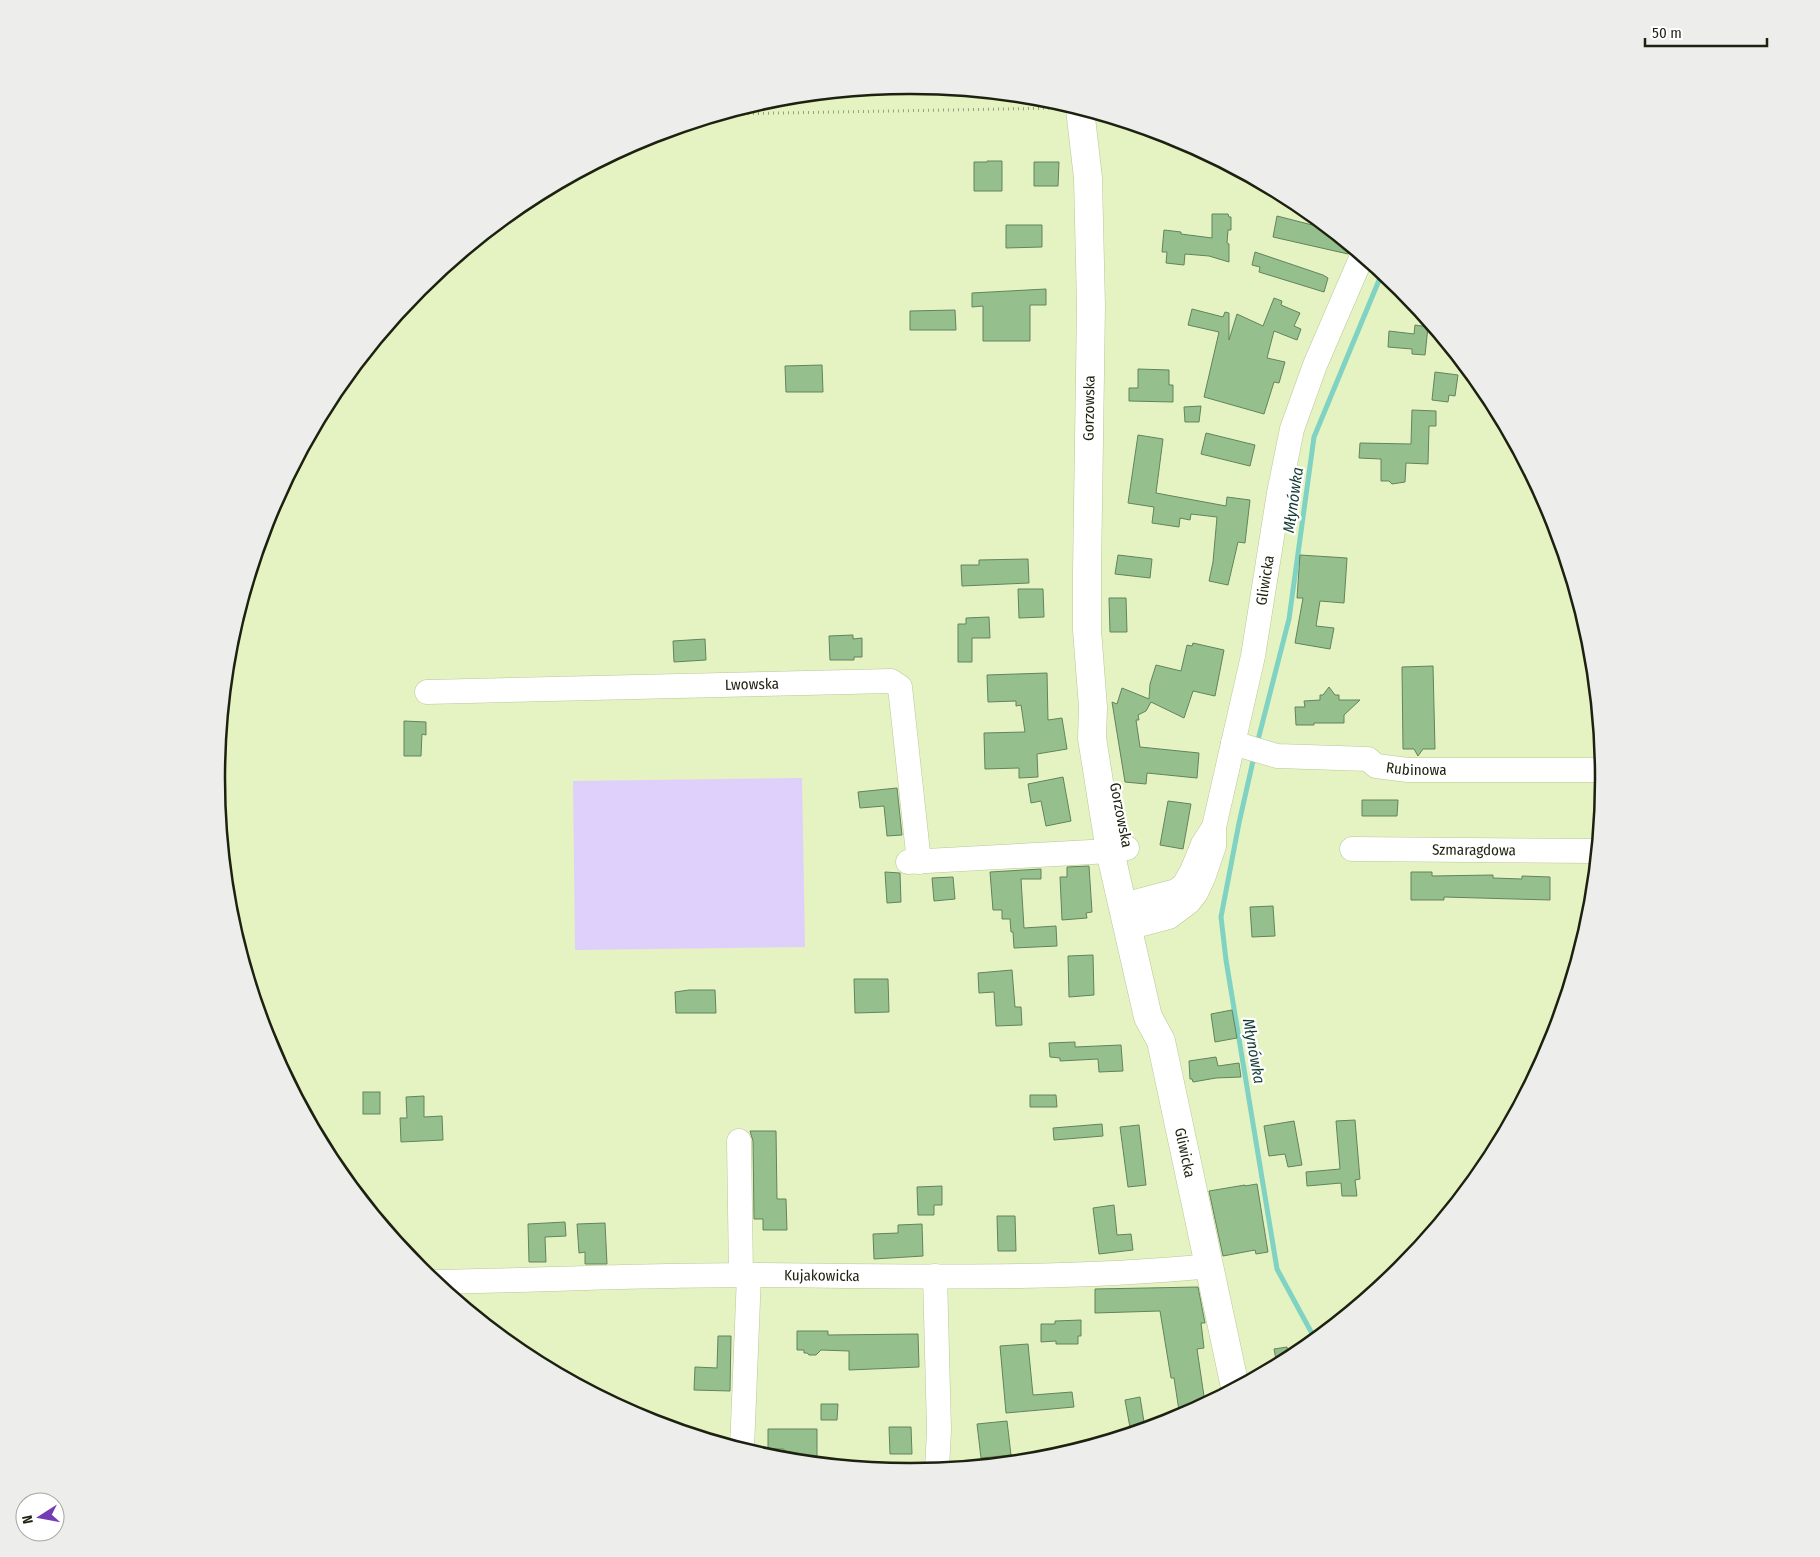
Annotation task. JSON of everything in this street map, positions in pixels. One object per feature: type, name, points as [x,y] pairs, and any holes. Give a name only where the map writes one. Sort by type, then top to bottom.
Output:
[{"type":"main road","name":"Gorzowska","points":[[1075,114],[1088,178],[1091,306],[1087,572],[1088,630],[1093,708],[1092,738],[1135,914]]},
{"type":"main road","name":"Gliwicka","points":[[1135,914],[1163,1014],[1161,1041],[1234,1382]]},
{"type":"street","name":"Gliwicka","points":[[1135,914],[1169,917],[1188,902],[1196,893],[1214,846],[1214,827],[1253,656],[1279,493],[1292,429],[1315,365],[1359,262]]},
{"type":"street","name":"Lwowska","points":[[427,692],[891,681],[900,687],[914,862],[1119,849]]},
{"type":"street","name":"Rubinowa","points":[[1233,743],[1277,756],[1368,759],[1376,766],[1408,770],[1595,770]]},
{"type":"street","name":"Szmaragdowa","points":[[1352,849],[1591,851]]},
{"type":"street","points":[[739,1141],[745,1275],[742,1442]]},
{"type":"street","name":"Kujakowicka","points":[[447,1282],[745,1275],[935,1276],[1119,1274],[1210,1266]]},
{"type":"street","points":[[935,1276],[939,1430],[937,1462]]},
{"type":"path","points":[[748,114],[1050,108]]},
{"type":"shaded area","points":[[802,778],[805,947],[575,950],[573,781]]},
{"type":"building","points":[[1002,161],[1002,191],[974,191],[974,162]]},
{"type":"building","points":[[1034,162],[1059,162],[1058,186],[1034,186]]},
{"type":"building","points":[[1212,214],[1228,214],[1231,217],[1231,230],[1228,230],[1227,243],[1229,244],[1229,262],[1209,256],[1185,254],[1184,265],[1166,263],[1167,252],[1162,252],[1164,230],[1212,238]]},
{"type":"building","points":[[1277,216],[1313,225],[1348,253],[1348,254],[1273,237]]},
{"type":"building","points":[[1006,225],[1042,225],[1042,247],[1006,248]]},
{"type":"building","points":[[1255,252],[1323,275],[1328,278],[1324,292],[1259,272],[1260,267],[1252,265]]},
{"type":"building","points":[[1046,289],[1046,305],[1030,305],[1030,341],[983,341],[983,306],[972,307],[972,293]]},
{"type":"building","points":[[1274,298],[1282,301],[1281,305],[1300,313],[1294,326],[1301,329],[1297,340],[1274,331],[1267,358],[1285,362],[1279,383],[1274,382],[1264,414],[1204,397],[1219,332],[1188,325],[1192,309],[1223,317],[1225,312],[1229,313],[1229,340],[1237,314],[1263,326]]},
{"type":"building","points":[[955,310],[956,330],[910,330],[910,311]]},
{"type":"building","points":[[1415,325],[1424,326],[1428,330],[1425,355],[1412,354],[1412,349],[1388,347],[1389,331],[1414,334]]},
{"type":"building","points":[[822,365],[823,392],[786,392],[785,366]]},
{"type":"building","points":[[1138,369],[1169,370],[1169,385],[1173,385],[1173,402],[1129,401],[1129,388],[1138,388]]},
{"type":"building","points":[[1435,372],[1458,375],[1455,396],[1449,395],[1448,402],[1432,400]]},
{"type":"building","points":[[1201,406],[1199,422],[1185,422],[1184,407]]},
{"type":"building","points":[[1412,410],[1436,411],[1436,426],[1429,426],[1428,464],[1406,463],[1405,482],[1392,484],[1389,481],[1381,481],[1381,459],[1359,458],[1360,443],[1411,444]]},
{"type":"building","points":[[1206,433],[1255,445],[1250,466],[1201,454]]},
{"type":"building","points":[[1138,435],[1163,439],[1156,493],[1226,506],[1227,497],[1250,500],[1245,543],[1238,542],[1228,585],[1209,581],[1213,562],[1217,517],[1191,514],[1190,520],[1180,518],[1179,527],[1152,523],[1154,507],[1128,503]]},
{"type":"building","points":[[1118,555],[1152,559],[1150,578],[1115,574]]},
{"type":"building","points":[[1300,555],[1347,558],[1344,603],[1320,601],[1316,626],[1334,628],[1330,649],[1295,643],[1303,598],[1297,598]]},
{"type":"building","points":[[1028,559],[1029,583],[962,586],[961,565],[979,565],[979,560]]},
{"type":"building","points":[[1018,589],[1043,589],[1044,617],[1019,618]]},
{"type":"building","points":[[1109,598],[1126,598],[1127,632],[1110,632]]},
{"type":"building","points":[[989,617],[990,638],[972,638],[972,662],[958,662],[958,624],[966,624],[966,618]]},
{"type":"building","points":[[853,635],[853,639],[862,638],[862,657],[854,657],[854,660],[830,660],[829,636]]},
{"type":"building","points":[[705,639],[706,660],[674,662],[673,641]]},
{"type":"building","points":[[1193,643],[1224,650],[1215,696],[1193,691],[1184,718],[1151,702],[1146,711],[1138,715],[1139,720],[1136,720],[1140,747],[1199,753],[1197,778],[1147,773],[1146,784],[1125,782],[1112,702],[1117,704],[1122,688],[1149,699],[1150,684],[1156,665],[1181,671],[1187,645],[1192,646]]},
{"type":"building","points":[[1433,666],[1435,749],[1423,749],[1418,756],[1414,749],[1403,749],[1402,667]]},
{"type":"building","points":[[1047,673],[1048,720],[1062,718],[1067,749],[1037,754],[1038,777],[1019,778],[1019,768],[985,769],[984,733],[1025,732],[1021,705],[1016,706],[1016,701],[988,702],[987,675]]},
{"type":"building","points":[[1329,687],[1335,695],[1339,695],[1339,700],[1360,700],[1344,715],[1344,723],[1296,725],[1295,707],[1305,707],[1304,701],[1320,700],[1320,695],[1323,695]]},
{"type":"building","points":[[404,721],[426,722],[426,735],[422,734],[421,756],[404,756]]},
{"type":"building","points":[[1063,777],[1071,821],[1046,826],[1041,801],[1031,803],[1028,784]]},
{"type":"building","points":[[897,788],[902,835],[887,836],[884,806],[860,808],[858,792]]},
{"type":"building","points":[[1362,800],[1398,800],[1397,816],[1362,816]]},
{"type":"building","points":[[1168,801],[1191,804],[1183,849],[1160,845]]},
{"type":"building","points":[[1089,866],[1092,912],[1086,913],[1087,918],[1062,920],[1060,877],[1067,877],[1067,867]]},
{"type":"building","points":[[1041,869],[1041,879],[1021,879],[1024,928],[1056,926],[1057,946],[1014,948],[1010,919],[1002,919],[1002,910],[993,910],[990,872]]},
{"type":"building","points":[[885,872],[900,873],[901,902],[887,903]]},
{"type":"building","points":[[1411,872],[1432,872],[1432,876],[1493,875],[1493,878],[1522,879],[1522,876],[1550,877],[1550,900],[1444,897],[1444,900],[1411,900]]},
{"type":"building","points":[[953,877],[955,899],[934,901],[932,878]]},
{"type":"building","points":[[1273,906],[1275,936],[1252,937],[1250,907]]},
{"type":"building","points":[[1093,955],[1094,995],[1069,997],[1068,956]]},
{"type":"building","points":[[1012,970],[1015,1007],[1021,1007],[1022,1025],[996,1026],[994,992],[979,993],[978,973]]},
{"type":"building","points":[[854,979],[888,979],[889,1012],[855,1013]]},
{"type":"building","points":[[715,990],[716,1013],[676,1013],[675,992]]},
{"type":"building","points":[[1232,1010],[1237,1038],[1215,1042],[1211,1014]]},
{"type":"building","points":[[1075,1042],[1075,1047],[1121,1045],[1123,1071],[1099,1072],[1098,1059],[1060,1061],[1060,1058],[1050,1057],[1049,1043]]},
{"type":"building","points":[[1216,1057],[1218,1066],[1239,1063],[1241,1077],[1216,1078],[1193,1082],[1190,1079],[1189,1061]]},
{"type":"building","points":[[363,1092],[380,1092],[380,1114],[363,1114]]},
{"type":"building","points":[[1030,1095],[1056,1095],[1057,1107],[1030,1107]]},
{"type":"building","points":[[424,1096],[424,1117],[442,1116],[443,1140],[401,1142],[400,1118],[407,1118],[406,1097]]},
{"type":"building","points":[[1355,1120],[1360,1179],[1355,1180],[1357,1196],[1342,1196],[1341,1183],[1307,1186],[1306,1172],[1340,1169],[1336,1121]]},
{"type":"building","points":[[1294,1121],[1302,1165],[1288,1167],[1285,1154],[1269,1156],[1264,1126]]},
{"type":"building","points":[[1102,1124],[1103,1136],[1054,1140],[1053,1128]]},
{"type":"building","points":[[1139,1125],[1146,1185],[1128,1187],[1120,1127]]},
{"type":"building","points":[[750,1131],[776,1131],[777,1199],[786,1199],[787,1230],[763,1230],[763,1219],[754,1219],[753,1141]]},
{"type":"building","points":[[1257,1184],[1268,1252],[1256,1254],[1255,1250],[1223,1256],[1209,1191]]},
{"type":"building","points":[[942,1186],[942,1205],[934,1205],[934,1215],[918,1215],[917,1187]]},
{"type":"building","points":[[1114,1205],[1117,1235],[1131,1234],[1133,1250],[1099,1254],[1093,1208]]},
{"type":"building","points":[[997,1216],[1015,1216],[1016,1251],[998,1251]]},
{"type":"building","points":[[565,1222],[566,1236],[545,1237],[546,1262],[529,1262],[528,1224]]},
{"type":"building","points":[[605,1223],[607,1264],[585,1264],[585,1252],[579,1253],[577,1224]]},
{"type":"building","points":[[922,1224],[923,1256],[874,1259],[873,1234],[898,1233],[898,1225]]},
{"type":"building","points":[[1198,1287],[1205,1323],[1201,1323],[1204,1348],[1197,1349],[1204,1397],[1179,1408],[1174,1378],[1171,1378],[1160,1311],[1095,1313],[1095,1289]]},
{"type":"building","points":[[1081,1320],[1081,1336],[1078,1336],[1078,1344],[1056,1344],[1056,1341],[1041,1342],[1041,1324],[1055,1324],[1055,1321]]},
{"type":"building","points":[[797,1331],[828,1331],[828,1335],[918,1334],[919,1367],[849,1370],[849,1351],[821,1350],[816,1355],[809,1355],[804,1353],[804,1350],[797,1350]]},
{"type":"building","points":[[718,1336],[731,1336],[730,1391],[694,1390],[695,1367],[717,1368]]},
{"type":"building","points":[[1028,1344],[1033,1395],[1072,1392],[1074,1407],[1006,1413],[1000,1346]]},
{"type":"building","points":[[1287,1347],[1287,1350],[1276,1357],[1274,1349]]},
{"type":"building","points":[[1140,1397],[1144,1422],[1130,1427],[1125,1400]]},
{"type":"building","points":[[821,1404],[838,1404],[837,1420],[821,1420]]},
{"type":"building","points":[[1007,1421],[1011,1455],[981,1458],[977,1424]]},
{"type":"building","points":[[889,1427],[911,1427],[912,1454],[890,1454]]},
{"type":"building","points":[[768,1429],[817,1429],[817,1456],[784,1451],[784,1449],[768,1448]]},
{"type":"waterway","name":"Młynówka","points":[[1258,740],[1289,619],[1314,437],[1379,280]]},
{"type":"waterway","name":"Młynówka","points":[[1253,761],[1221,917],[1226,960],[1277,1269],[1312,1333]]}]
